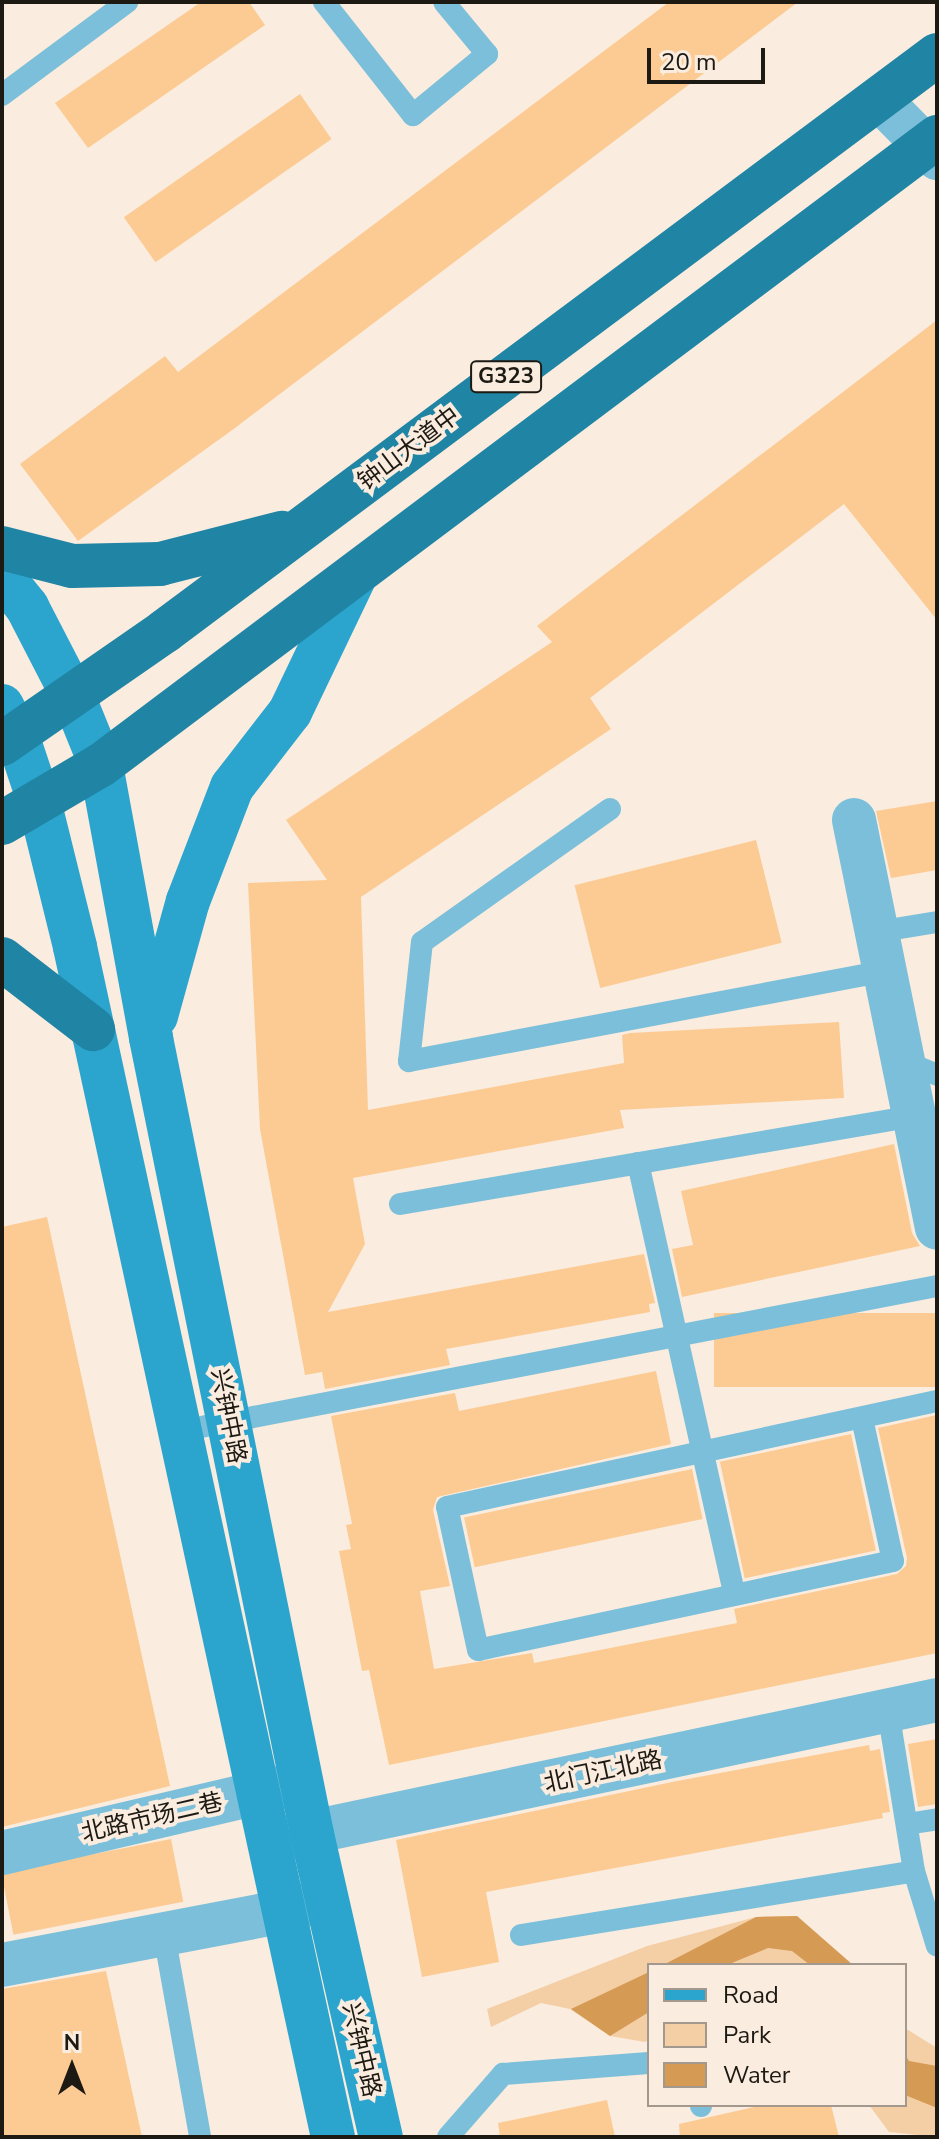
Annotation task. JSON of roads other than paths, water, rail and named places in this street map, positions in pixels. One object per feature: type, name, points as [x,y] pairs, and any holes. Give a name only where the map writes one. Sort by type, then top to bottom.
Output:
[{"type":"highway","name":"钟山大道中","points":[[73,696],[937,55]]},
{"type":"highway","name":"G323","points":[[2,823],[101,765],[933,147]]},
{"type":"highway","points":[[2,548],[72,566],[160,564],[304,527]]},
{"type":"highway","name":"G323","points":[[7,728],[73,696]]},
{"type":"highway","points":[[2,959],[93,1029]]},
{"type":"main road","points":[[151,1038],[163,982],[184,914],[232,787],[290,712],[356,574]]},
{"type":"main road","name":"兴钟中路","points":[[2,576],[27,607],[73,696],[101,765],[151,1038],[312,1834],[381,2137]]},
{"type":"main road","name":"兴钟中路","points":[[7,728],[39,801],[93,1029],[333,2137]]},
{"type":"street","points":[[879,99],[933,147]]},
{"type":"street","points":[[854,820],[880,951],[920,1093],[937,1228]]},
{"type":"street","name":"北门江北路","points":[[269,1841],[937,1700]]},
{"type":"street","name":"北路市场二巷","points":[[2,1853],[302,1783]]},
{"type":"street","points":[[2,1965],[284,1911],[327,1898]]},
{"type":"lane","points":[[2,95],[127,2]]},
{"type":"lane","points":[[324,2],[413,115],[487,54],[444,2]]},
{"type":"lane","points":[[610,809],[422,942],[409,1061],[880,951],[937,922]]},
{"type":"lane","points":[[400,1204],[638,1163],[920,1093]]},
{"type":"lane","points":[[638,1163],[734,1592]]},
{"type":"lane","points":[[180,1431],[937,1286]]},
{"type":"lane","points":[[862,1418],[893,1561],[734,1592],[478,1650],[447,1507],[937,1401]]},
{"type":"lane","points":[[888,1710],[914,1871],[937,1946]]},
{"type":"lane","points":[[907,1824],[937,1819]]},
{"type":"lane","points":[[521,1935],[914,1871]]},
{"type":"lane","points":[[164,1934],[200,2137]]},
{"type":"lane","points":[[448,2137],[503,2074],[647,2063]]},
{"type":"water","points":[[797,1916],[851,1963],[807,1963],[792,1951],[768,1948],[732,1963],[667,1963],[756,1917]]},
{"type":"water","points":[[647,1973],[647,2013],[610,2036],[571,2009]]},
{"type":"water","points":[[907,2058],[937,2066],[937,2108],[907,2096]]}]
